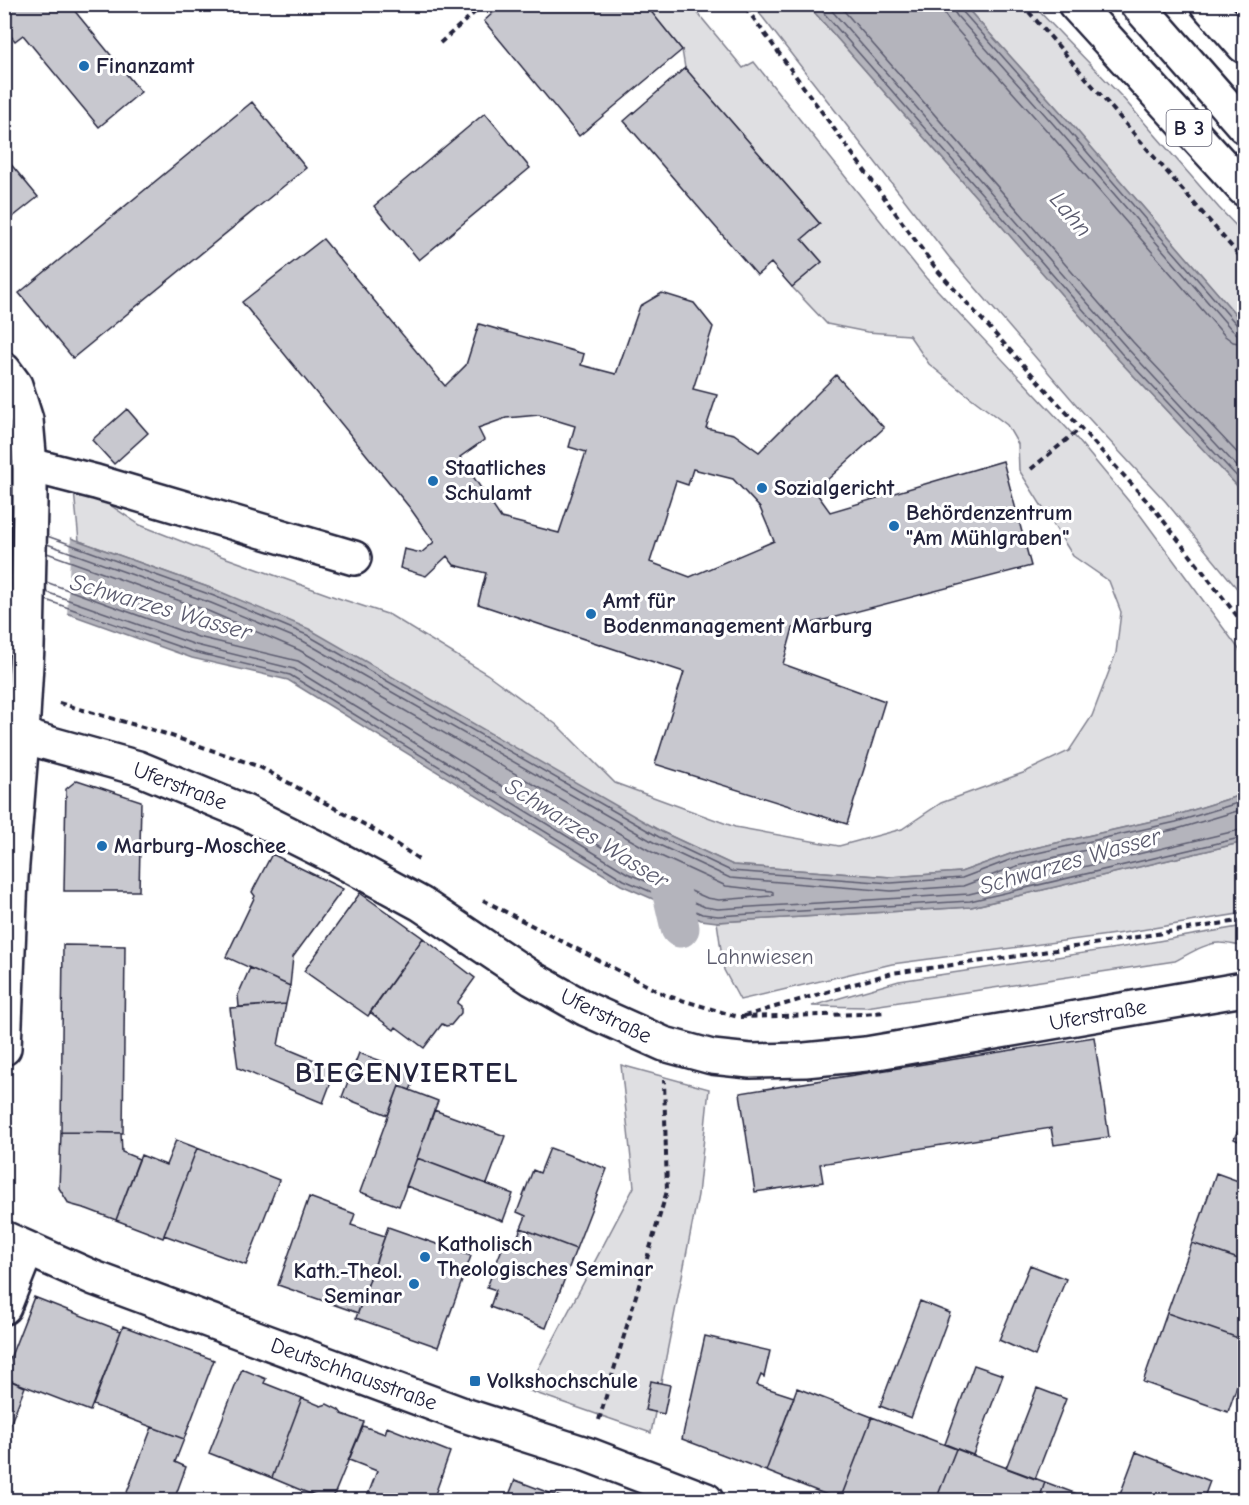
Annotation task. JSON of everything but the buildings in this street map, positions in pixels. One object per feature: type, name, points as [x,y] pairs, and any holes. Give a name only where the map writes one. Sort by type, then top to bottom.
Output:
[{"type":"main road","name":"B 3","points":[[1075,4],[1245,189]]},
{"type":"main road","name":"B 3","points":[[1137,4],[1245,126]]},
{"type":"main road","points":[[1207,4],[1245,46]]},
{"type":"main road","points":[[4,370],[15,385],[26,420],[30,465],[25,693],[13,733],[11,877],[4,1048]]},
{"type":"main road","points":[[30,465],[96,482],[354,558]]},
{"type":"main road","name":"Uferstraße","points":[[13,733],[138,768],[245,812],[421,904],[533,979],[586,1010],[664,1044],[712,1057],[805,1060],[878,1052],[1245,989]]},
{"type":"main road","points":[[4,1307],[16,1244]]},
{"type":"main road","name":"Deutschhausstraße","points":[[16,1244],[94,1278],[464,1415],[589,1455],[706,1500]]},
{"type":"path","points":[[440,43],[484,4]]},
{"type":"path","points":[[1022,4],[1245,261]]},
{"type":"path","points":[[746,8],[937,270],[1156,511],[1245,625]]},
{"type":"path","points":[[1031,469],[1081,428]]},
{"type":"path","points":[[25,693],[163,733],[260,767],[369,827],[425,863]]},
{"type":"path","points":[[482,899],[665,995],[738,1017],[864,1014],[888,1011]]},
{"type":"path","points":[[728,1021],[892,973],[1005,958],[1245,920]]},
{"type":"path","points":[[589,1455],[667,1191],[664,1044]]},
{"type":"green space","points":[[645,5],[691,5],[743,68],[754,62],[926,278],[1078,440],[1141,516],[1244,656],[1244,794],[1174,816],[1013,853],[961,872],[891,877],[733,865],[662,832],[216,590],[79,541],[74,491],[92,493],[140,525],[196,547],[390,615],[487,674],[557,725],[615,783],[735,827],[839,846],[902,829],[941,803],[1023,773],[1069,751],[1092,716],[1116,653],[1121,612],[1109,581],[1073,556],[1019,470],[1018,444],[1007,425],[929,364],[909,335],[867,332],[827,324],[792,287],[822,262],[802,239],[820,224],[685,68],[682,50]]},
{"type":"green space","points":[[753,5],[808,5],[1117,358],[1244,493],[1244,597],[1166,502],[1080,409],[949,257]]},
{"type":"green space","points":[[964,5],[1033,5],[1122,97],[1244,234],[1244,324],[1073,126]]},
{"type":"green space","name":"Lahnwiesen","points":[[1244,842],[1244,913],[1123,933],[892,964],[740,1000],[724,970],[717,922],[971,907]]},
{"type":"green space","points":[[1244,926],[1244,946],[1215,943],[1197,949],[1175,961],[866,1007],[812,1006],[899,981],[1130,946]]},
{"type":"green space","points":[[621,1065],[709,1089],[698,1195],[651,1433],[527,1390],[634,1187]]},
{"type":"water","name":"Lahn","points":[[808,5],[964,5],[1073,126],[1244,324],[1244,493],[1117,358]]},
{"type":"water","name":"Schwarzes Wasser","points":[[4,514],[216,590],[309,629],[662,832],[733,865],[891,877],[961,872],[1013,853],[1174,816],[1244,794],[1244,842],[971,907],[717,922],[701,920],[621,885],[288,680],[192,658],[5,591]]},
{"type":"pier","points":[[4,511],[71,535],[67,617],[4,595]]},
{"type":"waterway","name":"Schwarzes Wasser","points":[[670,888],[680,928]]},
{"type":"place","name":"Finanzamt","points":[[84,66]]},
{"type":"place","name":"Staatliches Schulamt","points":[[433,481]]},
{"type":"place","name":"Sozialgericht","points":[[762,488]]},
{"type":"place","name":"Behördenzentrum \"Am Mühlgraben\"","points":[[894,526]]},
{"type":"place","name":"Amt für Bodenmanagement Marburg","points":[[591,614]]},
{"type":"place","name":"Marburg-Moschee","points":[[102,846]]},
{"type":"place","name":"Katholisch Theologisches Seminar","points":[[425,1257]]},
{"type":"place","name":"Kath.-Theol. Seminar","points":[[414,1284]]},
{"type":"place","name":"Volkshochschule","points":[[475,1381]]},
{"type":"district","name":"BIEGENVIERTEL","points":[[407,1073]]}]
